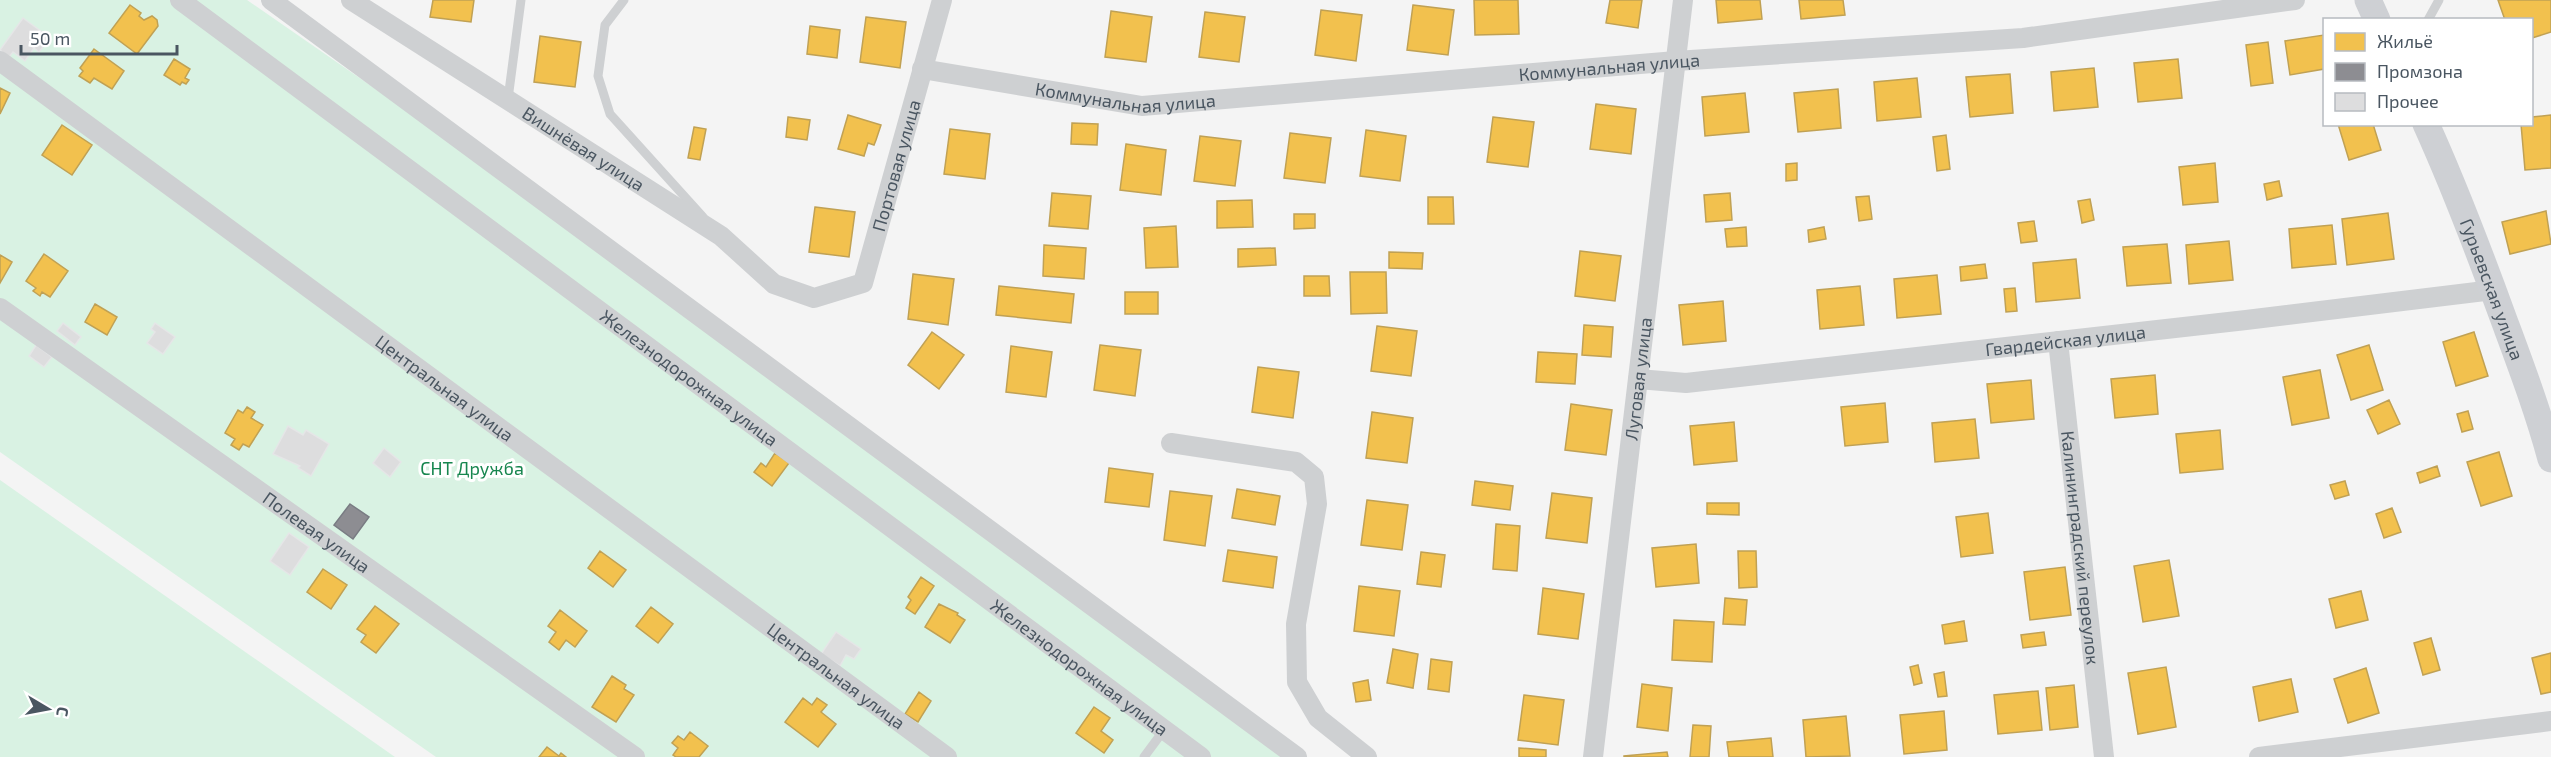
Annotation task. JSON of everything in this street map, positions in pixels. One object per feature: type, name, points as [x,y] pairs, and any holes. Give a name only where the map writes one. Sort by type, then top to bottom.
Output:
[{"type":"street","name":"Железнодорожная улица","points":[[180,0],[1201,757]]},
{"type":"street","points":[[271,0],[1298,757]]},
{"type":"street","name":"Вишнёвая улица","points":[[351,0],[721,236],[774,284],[814,298]]},
{"type":"street","name":"Портовая улица","points":[[814,298],[863,283],[942,0]]},
{"type":"street","name":"Луговая улица","points":[[1593,757],[1683,0]]},
{"type":"street","name":"Коммунальная улица","points":[[922,69],[1142,106],[1676,61],[2023,38],[2295,0]]},
{"type":"street","points":[[2368,0],[2376,18]]},
{"type":"street","name":"Центральная улица","points":[[0,61],[946,757]]},
{"type":"street","name":"Гурьевская улица","points":[[2427,126],[2450,176],[2493,290],[2541,419],[2551,459]]},
{"type":"street","name":"Гвардейская улица","points":[[1638,380],[1686,383],[2493,290]]},
{"type":"street","name":"Полевая улица","points":[[0,308],[635,757]]},
{"type":"street","name":"Калининградский переулок","points":[[2058,340],[2104,757]]},
{"type":"street","points":[[1171,443],[1296,462],[1314,477],[1317,504],[1296,624],[1297,682],[1318,718],[1367,757]]},
{"type":"street","points":[[2259,757],[2551,721]]},
{"type":"lane","points":[[508,99],[521,0]]},
{"type":"lane","points":[[624,0],[605,25],[598,76],[610,114],[721,236]]},
{"type":"lane","points":[[2429,18],[2439,0]]},
{"type":"lane","points":[[1144,757],[1164,730]]},
{"type":"green space","name":"СНТ Дружба","points":[[0,0],[247,0],[618,257],[1303,757],[436,757],[0,452]]},
{"type":"green space","points":[[0,480],[395,757],[0,757]]},
{"type":"building: Жильё","points":[[433,0],[474,0],[471,22],[430,17]]},
{"type":"building: Жильё","points":[[1474,0],[1518,0],[1519,34],[1475,35]]},
{"type":"building: Жильё","points":[[1610,0],[1642,0],[1638,28],[1606,23]]},
{"type":"building: Жильё","points":[[1716,0],[1760,0],[1762,19],[1718,23]]},
{"type":"building: Жильё","points":[[1799,0],[1843,0],[1845,15],[1801,19]]},
{"type":"building: Жильё","points":[[2498,0],[2551,0],[2551,32],[2533,38],[2533,18],[2504,18]]},
{"type":"building: Жильё","points":[[130,5],[141,13],[139,16],[144,20],[152,16],[157,20],[158,26],[137,54],[109,33]]},
{"type":"building: Жильё","points":[[1413,5],[1454,10],[1448,55],[1407,50]]},
{"type":"building: Жильё","points":[[1321,10],[1362,15],[1356,61],[1315,55]]},
{"type":"building: Жильё","points":[[1111,11],[1152,17],[1146,62],[1105,57]]},
{"type":"building: Жильё","points":[[1205,12],[1245,17],[1239,62],[1199,57]]},
{"type":"building: Жильё","points":[[866,17],[906,22],[900,68],[860,62]]},
{"type":"building: Жильё","points":[[810,26],[840,30],[837,58],[807,54]]},
{"type":"building: Жильё","points":[[2323,35],[2323,69],[2290,75],[2285,41]]},
{"type":"building: Жильё","points":[[540,36],[581,42],[575,87],[534,82]]},
{"type":"building: Жильё","points":[[2268,42],[2273,83],[2251,86],[2246,45]]},
{"type":"building: Жильё","points":[[94,49],[124,71],[112,89],[94,78],[90,83],[79,76],[83,71],[80,68]]},
{"type":"building: Жильё","points":[[174,59],[190,69],[185,78],[189,80],[186,84],[182,82],[180,85],[164,75]]},
{"type":"building: Жильё","points":[[2178,59],[2182,98],[2138,102],[2134,63]]},
{"type":"building: Жильё","points":[[2094,68],[2098,107],[2054,111],[2051,72]]},
{"type":"building: Жильё","points":[[2010,74],[2013,113],[1970,117],[1966,77]]},
{"type":"building: Жильё","points":[[1917,78],[1921,117],[1877,121],[1874,82]]},
{"type":"building: Жильё","points":[[0,88],[10,93],[0,114]]},
{"type":"building: Жильё","points":[[1838,89],[1841,128],[1798,132],[1794,93]]},
{"type":"building: Жильё","points":[[1745,93],[1749,132],[1705,136],[1702,97]]},
{"type":"building: Жильё","points":[[1596,104],[1636,109],[1631,154],[1590,149]]},
{"type":"building: Жильё","points":[[848,115],[881,125],[874,145],[868,143],[864,156],[838,149]]},
{"type":"building: Жильё","points":[[2551,115],[2551,168],[2525,170],[2521,126],[2533,126],[2533,117]]},
{"type":"building: Жильё","points":[[788,117],[810,120],[807,140],[786,137]]},
{"type":"building: Жильё","points":[[1493,117],[1534,122],[1528,167],[1487,162]]},
{"type":"building: Жильё","points":[[1072,123],[1098,124],[1097,145],[1071,144]]},
{"type":"building: Жильё","points":[[62,125],[92,145],[72,175],[42,155]]},
{"type":"building: Жильё","points":[[2339,126],[2374,126],[2381,150],[2349,160]]},
{"type":"building: Жильё","points":[[694,127],[706,129],[700,160],[688,158]]},
{"type":"building: Жильё","points":[[950,129],[990,134],[985,179],[944,174]]},
{"type":"building: Жильё","points":[[1366,130],[1406,136],[1400,181],[1360,176]]},
{"type":"building: Жильё","points":[[1290,133],[1331,138],[1325,183],[1284,178]]},
{"type":"building: Жильё","points":[[1946,135],[1950,169],[1937,171],[1933,137]]},
{"type":"building: Жильё","points":[[1200,136],[1241,141],[1235,186],[1194,181]]},
{"type":"building: Жильё","points":[[1126,144],[1166,150],[1161,195],[1120,190]]},
{"type":"building: Жильё","points":[[1797,163],[1797,180],[1786,181],[1786,164]]},
{"type":"building: Жильё","points":[[2215,163],[2218,202],[2183,205],[2179,167]]},
{"type":"building: Жильё","points":[[2279,181],[2282,196],[2267,200],[2264,184]]},
{"type":"building: Жильё","points":[[1052,193],[1091,196],[1088,229],[1049,226]]},
{"type":"building: Жильё","points":[[1730,193],[1732,220],[1706,222],[1704,195]]},
{"type":"building: Жильё","points":[[1869,196],[1872,219],[1859,221],[1856,197]]},
{"type":"building: Жильё","points":[[1428,197],[1453,197],[1454,224],[1428,224]]},
{"type":"building: Жильё","points":[[2090,199],[2094,220],[2082,223],[2078,201]]},
{"type":"building: Жильё","points":[[1252,200],[1253,227],[1217,228],[1217,201]]},
{"type":"building: Жильё","points":[[815,207],[855,212],[849,257],[809,252]]},
{"type":"building: Жильё","points":[[2546,211],[2551,244],[2510,254],[2502,222]]},
{"type":"building: Жильё","points":[[2388,213],[2394,259],[2347,265],[2342,219]]},
{"type":"building: Жильё","points":[[1294,214],[1315,214],[1315,228],[1294,229]]},
{"type":"building: Жильё","points":[[2034,221],[2037,241],[2021,243],[2018,223]]},
{"type":"building: Жильё","points":[[2332,225],[2336,264],[2292,268],[2289,229]]},
{"type":"building: Жильё","points":[[1176,226],[1178,267],[1146,268],[1144,228]]},
{"type":"building: Жильё","points":[[1746,227],[1747,246],[1727,247],[1725,229]]},
{"type":"building: Жильё","points":[[1824,227],[1826,239],[1809,242],[1808,230]]},
{"type":"building: Жильё","points":[[2229,241],[2233,280],[2189,284],[2186,245]]},
{"type":"building: Жильё","points":[[2167,244],[2171,283],[2127,286],[2123,247]]},
{"type":"building: Жильё","points":[[1044,245],[1086,248],[1084,279],[1043,276]]},
{"type":"building: Жильё","points":[[1275,248],[1276,265],[1238,267],[1238,249]]},
{"type":"building: Жильё","points":[[1580,251],[1621,256],[1615,301],[1575,296]]},
{"type":"building: Жильё","points":[[1389,252],[1423,253],[1422,269],[1389,268]]},
{"type":"building: Жильё","points":[[44,254],[68,271],[50,297],[42,292],[40,296],[33,291],[36,288],[26,281]]},
{"type":"building: Жильё","points":[[0,255],[12,262],[0,283]]},
{"type":"building: Жильё","points":[[2076,259],[2080,298],[2036,302],[2033,263]]},
{"type":"building: Жильё","points":[[1985,264],[1987,278],[1961,281],[1960,267]]},
{"type":"building: Жильё","points":[[1350,272],[1386,272],[1387,313],[1351,314]]},
{"type":"building: Жильё","points":[[913,274],[954,279],[948,325],[908,319]]},
{"type":"building: Жильё","points":[[1937,275],[1941,314],[1897,318],[1894,279]]},
{"type":"building: Жильё","points":[[1304,276],[1329,276],[1330,296],[1304,296]]},
{"type":"building: Жильё","points":[[999,286],[1074,294],[1071,323],[996,315]]},
{"type":"building: Жильё","points":[[1860,286],[1864,325],[1820,329],[1817,290]]},
{"type":"building: Жильё","points":[[2015,288],[2017,311],[2006,312],[2004,289]]},
{"type":"building: Жильё","points":[[1125,292],[1158,292],[1158,314],[1125,314]]},
{"type":"building: Жильё","points":[[1723,301],[1726,341],[1683,345],[1679,305]]},
{"type":"building: Жильё","points":[[95,304],[117,317],[107,335],[85,322]]},
{"type":"building: Жильё","points":[[1584,325],[1613,327],[1611,357],[1582,355]]},
{"type":"building: Жильё","points":[[1377,326],[1417,331],[1411,376],[1371,371]]},
{"type":"building: Жильё","points":[[932,332],[964,355],[939,389],[908,365]]},
{"type":"building: Жильё","points":[[2474,332],[2488,376],[2456,386],[2443,342]]},
{"type":"building: Жильё","points":[[1100,345],[1141,350],[1135,396],[1094,390]]},
{"type":"building: Жильё","points":[[2369,345],[2383,390],[2351,400],[2337,355]]},
{"type":"building: Жильё","points":[[1011,346],[1052,352],[1046,397],[1006,392]]},
{"type":"building: Жильё","points":[[1538,352],[1577,354],[1575,384],[1536,382]]},
{"type":"building: Жильё","points":[[1258,367],[1299,372],[1293,418],[1252,412]]},
{"type":"building: Жильё","points":[[2320,370],[2329,418],[2292,425],[2283,377]]},
{"type":"building: Жильё","points":[[2155,375],[2158,414],[2115,418],[2111,379]]},
{"type":"building: Жильё","points":[[2031,380],[2034,419],[1991,423],[1987,384]]},
{"type":"building: Жильё","points":[[2389,400],[2400,424],[2378,434],[2367,410]]},
{"type":"building: Жильё","points":[[1885,403],[1888,442],[1845,446],[1841,407]]},
{"type":"building: Жильё","points":[[1571,404],[1612,410],[1606,455],[1565,450]]},
{"type":"building: Жильё","points":[[247,407],[255,412],[251,418],[263,425],[249,447],[243,444],[239,450],[231,445],[235,439],[225,433],[238,410],[243,413]]},
{"type":"building: Жильё","points":[[2468,411],[2473,429],[2462,432],[2457,414]]},
{"type":"building: Жильё","points":[[1372,412],[1413,418],[1407,463],[1366,458]]},
{"type":"building: Жильё","points":[[1975,419],[1979,458],[1935,462],[1932,423]]},
{"type":"building: Жильё","points":[[1734,422],[1737,461],[1694,465],[1690,426]]},
{"type":"building: Жильё","points":[[2220,430],[2223,469],[2180,473],[2176,434]]},
{"type":"building: Жильё","points":[[2499,452],[2512,496],[2481,506],[2467,462]]},
{"type":"building: Жильё","points":[[775,453],[789,463],[772,486],[754,472],[761,463],[766,467]]},
{"type":"building: Жильё","points":[[2437,466],[2440,476],[2420,483],[2417,473]]},
{"type":"building: Жильё","points":[[1109,468],[1153,474],[1149,507],[1105,502]]},
{"type":"building: Жильё","points":[[1475,481],[1513,486],[1510,510],[1472,505]]},
{"type":"building: Жильё","points":[[2345,481],[2349,495],[2335,499],[2330,485]]},
{"type":"building: Жильё","points":[[1237,489],[1280,496],[1275,525],[1232,518]]},
{"type":"building: Жильё","points":[[1170,491],[1212,496],[1205,546],[1164,540]]},
{"type":"building: Жильё","points":[[1552,493],[1592,498],[1587,543],[1546,538]]},
{"type":"building: Жильё","points":[[1367,500],[1408,505],[1402,550],[1361,545]]},
{"type":"building: Жильё","points":[[1707,503],[1739,503],[1739,515],[1707,514]]},
{"type":"building: Жильё","points":[[2392,508],[2401,532],[2384,538],[2376,514]]},
{"type":"building: Жильё","points":[[1988,513],[1993,553],[1961,557],[1956,517]]},
{"type":"building: Жильё","points":[[1496,524],[1520,526],[1517,571],[1493,569]]},
{"type":"building: Жильё","points":[[1696,544],[1699,583],[1656,587],[1652,548]]},
{"type":"building: Жильё","points":[[1228,550],[1277,557],[1273,588],[1223,581]]},
{"type":"building: Жильё","points":[[600,551],[626,570],[613,587],[588,568]]},
{"type":"building: Жильё","points":[[1738,551],[1756,551],[1757,587],[1739,588]]},
{"type":"building: Жильё","points":[[1421,552],[1445,555],[1441,587],[1417,584]]},
{"type":"building: Жильё","points":[[2169,560],[2179,616],[2143,622],[2134,566]]},
{"type":"building: Жильё","points":[[2065,567],[2071,615],[2030,620],[2024,572]]},
{"type":"building: Жильё","points":[[323,569],[347,585],[331,609],[307,592]]},
{"type":"building: Жильё","points":[[921,577],[934,586],[915,614],[906,608],[911,600],[908,597]]},
{"type":"building: Жильё","points":[[1359,586],[1400,591],[1394,636],[1354,631]]},
{"type":"building: Жильё","points":[[1543,588],[1584,594],[1578,639],[1538,634]]},
{"type":"building: Жильё","points":[[2361,591],[2368,620],[2336,628],[2329,599]]},
{"type":"building: Жильё","points":[[1725,598],[1747,600],[1745,625],[1723,624]]},
{"type":"building: Жильё","points":[[939,604],[958,613],[957,615],[965,620],[950,643],[925,627]]},
{"type":"building: Жильё","points":[[375,606],[399,624],[376,653],[361,642],[366,635],[357,629]]},
{"type":"building: Жильё","points":[[651,607],[673,624],[658,643],[636,626]]},
{"type":"building: Жильё","points":[[560,610],[587,631],[575,647],[566,640],[559,650],[549,642],[556,632],[548,626]]},
{"type":"building: Жильё","points":[[1674,620],[1714,622],[1712,662],[1672,660]]},
{"type":"building: Жильё","points":[[1964,621],[1967,641],[1945,644],[1942,625]]},
{"type":"building: Жильё","points":[[2044,632],[2046,645],[2023,648],[2021,635]]},
{"type":"building: Жильё","points":[[2431,638],[2440,670],[2423,675],[2414,643]]},
{"type":"building: Жильё","points":[[1393,649],[1418,654],[1413,688],[1387,683]]},
{"type":"building: Жильё","points":[[2551,653],[2551,692],[2541,694],[2532,658]]},
{"type":"building: Жильё","points":[[1431,659],[1452,662],[1449,692],[1428,689]]},
{"type":"building: Жильё","points":[[1918,665],[1922,683],[1914,685],[1910,667]]},
{"type":"building: Жильё","points":[[2166,667],[2176,727],[2138,734],[2128,673]]},
{"type":"building: Жильё","points":[[2366,668],[2379,713],[2348,723],[2334,679]]},
{"type":"building: Жильё","points":[[1944,672],[1947,696],[1938,697],[1934,674]]},
{"type":"building: Жильё","points":[[612,676],[626,685],[624,689],[634,695],[616,722],[592,707]]},
{"type":"building: Жильё","points":[[2291,679],[2298,712],[2259,721],[2253,687]]},
{"type":"building: Жильё","points":[[1368,680],[1371,700],[1356,702],[1353,683]]},
{"type":"building: Жильё","points":[[1642,684],[1672,688],[1668,731],[1637,727]]},
{"type":"building: Жильё","points":[[2074,685],[2078,727],[2050,730],[2046,688]]},
{"type":"building: Жильё","points":[[2038,691],[2042,730],[1998,734],[1994,695]]},
{"type":"building: Жильё","points":[[919,692],[931,701],[918,722],[905,714]]},
{"type":"building: Жильё","points":[[1524,695],[1564,700],[1558,745],[1518,740]]},
{"type":"building: Жильё","points":[[803,698],[812,705],[817,698],[827,705],[821,712],[836,724],[818,747],[785,722]]},
{"type":"building: Жильё","points":[[1094,707],[1110,718],[1101,731],[1113,740],[1104,753],[1076,733]]},
{"type":"building: Жильё","points":[[1944,711],[1947,750],[1904,754],[1900,715]]},
{"type":"building: Жильё","points":[[1846,716],[1850,756],[1806,757],[1803,720]]},
{"type":"building: Жильё","points":[[1693,725],[1711,726],[1709,757],[1690,757]]},
{"type":"building: Жильё","points":[[690,732],[708,746],[699,757],[676,757],[673,755],[678,748],[672,743],[678,736],[684,740]]},
{"type":"building: Жильё","points":[[1771,738],[1773,757],[1729,757],[1727,742]]},
{"type":"building: Жильё","points":[[547,747],[559,756],[561,753],[566,757],[539,757]]},
{"type":"building: Жильё","points":[[1519,748],[1546,750],[1546,757],[1519,757]]},
{"type":"building: Жильё","points":[[1667,752],[1668,757],[1624,757],[1624,756]]},
{"type":"building: Промзона","points":[[350,504],[369,517],[353,539],[334,525]]},
{"type":"building: Прочее","points":[[23,18],[50,38],[39,52],[34,48],[25,61],[13,52],[9,57],[0,50]]},
{"type":"building: Прочее","points":[[63,323],[81,337],[75,345],[57,331]]},
{"type":"building: Прочее","points":[[155,323],[175,337],[163,354],[147,343],[155,332],[151,329]]},
{"type":"building: Прочее","points":[[36,345],[52,357],[44,367],[29,356]]},
{"type":"building: Прочее","points":[[288,426],[303,435],[306,430],[329,444],[311,476],[298,468],[300,466],[273,454]]},
{"type":"building: Прочее","points":[[384,448],[401,462],[390,477],[373,463]]},
{"type":"building: Прочее","points":[[289,533],[309,547],[290,575],[270,561]]},
{"type":"building: Прочее","points":[[836,632],[861,649],[854,659],[846,655],[840,666],[821,654]]}]
